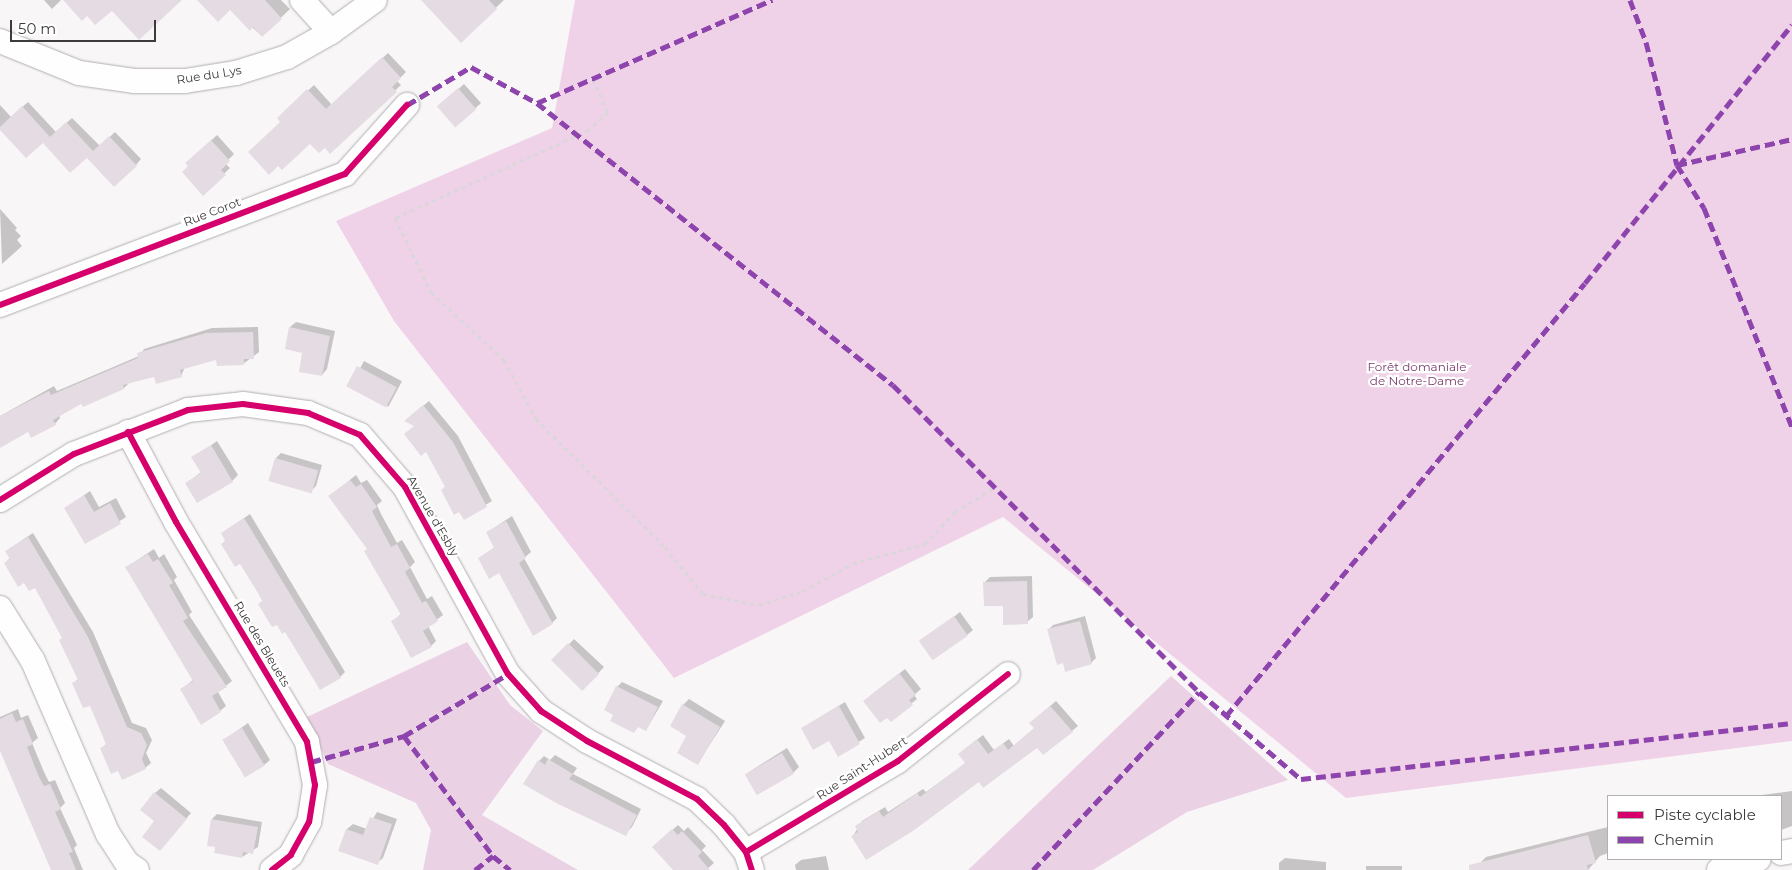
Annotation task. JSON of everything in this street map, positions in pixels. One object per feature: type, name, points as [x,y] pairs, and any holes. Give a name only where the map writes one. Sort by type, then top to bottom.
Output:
[{"type":"street","points":[[302,0],[331,32]]},
{"type":"street","name":"Rue du Lys","points":[[0,41],[79,73],[135,81],[185,82],[236,72],[287,57],[331,32],[376,0]]},
{"type":"street","name":"Rue Corot","points":[[3,299],[345,174],[407,105]]},
{"type":"street","name":"Avenue d'Esbly","points":[[0,500],[74,454],[188,410],[244,404],[308,413],[360,435],[405,487],[508,674],[541,711],[587,742],[697,799],[724,825],[749,861]]},
{"type":"street","name":"Rue des Bleuets","points":[[128,432],[176,522],[307,742],[315,785],[309,822],[291,855],[272,870]]},
{"type":"street","points":[[0,608],[32,661],[108,834],[127,863],[137,870]]},
{"type":"street","name":"Rue Saint-Hubert","points":[[749,861],[898,761],[1008,674]]},
{"type":"street","points":[[1718,870],[1755,860]]},
{"type":"path","points":[[593,79],[608,112],[589,130],[395,218],[431,292],[504,360],[536,419],[665,547],[703,594],[759,605],[803,591],[854,564],[925,544],[955,512],[996,487]]},
{"type":"shaded area","points":[[467,642],[510,705],[543,731],[482,815],[578,870],[423,870],[431,830],[416,803],[328,764],[307,717]]},
{"type":"shaded area","points":[[1171,676],[1288,780],[1187,812],[1093,870],[968,870]]},
{"type":"green space","name":"Forêt domaniale de Notre-Dame","points":[[575,0],[1792,0],[1792,741],[1346,798],[1003,517],[674,678],[394,321],[336,221],[552,128]]},
{"type":"building","points":[[63,0],[182,0],[139,40],[112,11],[95,25],[87,16],[82,21]]},
{"type":"building","points":[[197,0],[265,0],[282,19],[262,37],[253,27],[250,31],[230,10],[218,22]]},
{"type":"building","points":[[421,0],[489,0],[497,9],[461,43]]},
{"type":"building","points":[[382,57],[401,78],[392,87],[397,92],[330,154],[325,148],[319,153],[310,144],[282,170],[278,166],[269,175],[248,152],[280,122],[277,118],[307,89],[326,109]]},
{"type":"building","points":[[458,88],[476,109],[455,128],[437,106]]},
{"type":"building","points":[[22,106],[50,137],[66,122],[93,151],[109,136],[137,166],[114,187],[87,158],[70,173],[43,143],[26,158],[0,130],[0,127]]},
{"type":"building","points":[[211,140],[230,161],[221,170],[226,175],[203,196],[182,172],[188,166],[185,163]]},
{"type":"building","points":[[289,327],[330,336],[322,376],[299,372],[302,353],[285,349]]},
{"type":"building","points":[[253,332],[254,359],[244,359],[244,365],[217,366],[216,360],[180,370],[182,377],[156,384],[154,377],[123,385],[124,389],[83,407],[81,404],[53,420],[56,425],[31,438],[28,432],[0,448],[0,416],[49,391],[51,395],[138,358],[137,353],[206,333]]},
{"type":"building","points":[[357,366],[397,387],[386,407],[346,386]]},
{"type":"building","points":[[423,405],[453,442],[487,507],[464,520],[459,512],[454,515],[441,490],[445,487],[426,452],[421,456],[404,434],[414,426],[404,421]]},
{"type":"building","points":[[211,445],[233,482],[197,503],[185,483],[201,473],[191,457]]},
{"type":"building","points":[[275,458],[318,470],[312,493],[268,481]]},
{"type":"building","points":[[350,480],[356,487],[361,484],[377,507],[372,511],[376,519],[391,547],[397,544],[410,568],[405,572],[422,603],[426,601],[438,621],[423,631],[432,647],[411,658],[391,621],[401,615],[364,551],[367,549],[328,496]]},
{"type":"building","points":[[84,495],[94,512],[110,503],[121,524],[85,544],[64,508]]},
{"type":"building","points":[[244,518],[341,678],[320,690],[285,632],[282,634],[277,625],[272,627],[258,604],[262,601],[258,593],[240,564],[235,567],[221,544],[225,541],[221,533]]},
{"type":"building","points":[[506,521],[526,558],[519,563],[553,624],[533,636],[499,573],[489,579],[478,558],[494,548],[486,532]]},
{"type":"building","points":[[28,537],[88,637],[127,727],[141,733],[147,745],[142,759],[146,769],[122,780],[118,771],[111,774],[100,748],[106,745],[103,737],[90,706],[83,708],[72,683],[78,680],[59,640],[62,638],[35,588],[29,591],[24,583],[18,587],[4,563],[10,559],[5,551]]},
{"type":"building","points":[[148,554],[153,562],[158,559],[173,583],[169,585],[188,618],[183,621],[227,687],[212,696],[221,712],[201,725],[180,689],[193,681],[125,567]]},
{"type":"building","points":[[1027,581],[1028,624],[1003,625],[1003,606],[984,606],[983,582]]},
{"type":"building","points":[[954,616],[968,636],[933,660],[919,641]]},
{"type":"building","points":[[1080,621],[1092,664],[1065,672],[1063,663],[1057,665],[1047,629]]},
{"type":"building","points":[[568,643],[599,674],[582,691],[551,660]]},
{"type":"building","points":[[899,673],[916,695],[909,700],[913,705],[891,722],[887,718],[880,723],[863,701]]},
{"type":"building","points":[[616,686],[658,707],[646,731],[638,727],[634,733],[610,721],[613,715],[604,710]]},
{"type":"building","points":[[682,704],[720,727],[698,765],[677,753],[686,736],[670,726]]},
{"type":"building","points":[[839,706],[860,744],[838,757],[829,741],[813,750],[801,728]]},
{"type":"building","points":[[1050,706],[1073,732],[1043,755],[1037,748],[983,788],[979,782],[913,831],[866,860],[851,836],[858,832],[855,826],[879,811],[883,817],[917,793],[920,797],[965,763],[958,754],[977,739],[988,754],[1003,743],[1008,750],[1034,728],[1029,723]]},
{"type":"building","points":[[12,713],[16,722],[23,719],[33,744],[27,747],[39,777],[44,786],[50,784],[61,809],[55,812],[73,852],[69,853],[76,870],[51,870],[0,751],[0,719]]},
{"type":"building","points":[[242,728],[265,766],[245,778],[222,740]]},
{"type":"building","points":[[782,753],[794,774],[757,795],[745,774]]},
{"type":"building","points":[[548,759],[573,774],[569,779],[637,815],[626,836],[558,804],[523,784],[538,760],[545,765]]},
{"type":"building","points":[[154,792],[187,819],[160,851],[142,837],[154,821],[140,810]]},
{"type":"building","points":[[370,817],[392,824],[378,865],[338,851],[346,829],[363,835]]},
{"type":"building","points":[[211,819],[258,827],[253,854],[243,852],[242,858],[214,853],[215,847],[207,846]]},
{"type":"building","points":[[672,829],[678,835],[682,831],[702,852],[698,856],[710,870],[673,870],[652,847]]},
{"type":"building","points":[[1588,835],[1596,863],[1587,865],[1588,870],[1469,870],[1469,865]]},
{"type":"marked path","points":[[407,105],[471,67],[537,103],[772,0]]},
{"type":"marked path","points":[[1630,0],[1646,42],[1677,165],[1704,208],[1792,427]]},
{"type":"marked path","points":[[1226,716],[1585,283],[1792,25]]},
{"type":"marked path","points":[[537,103],[893,385],[1199,692],[1301,779],[1792,723]]},
{"type":"marked path","points":[[1677,165],[1792,139]]},
{"type":"marked path","points":[[404,736],[508,674]]},
{"type":"marked path","points":[[1033,870],[1199,692]]},
{"type":"marked path","points":[[311,762],[404,736],[493,856]]},
{"type":"marked path","points":[[475,870],[493,856],[510,870]]},
{"type":"cycle path","points":[[0,305],[345,174],[407,105]]},
{"type":"cycle path","points":[[0,500],[74,454],[188,410],[243,404],[308,413],[360,435],[405,487],[508,674],[541,711],[587,741],[697,799],[724,825],[746,852],[752,870]]},
{"type":"cycle path","points":[[128,432],[176,522],[307,742],[315,785],[309,822],[291,855],[272,870]]},
{"type":"cycle path","points":[[746,852],[898,761],[1008,674]]}]
